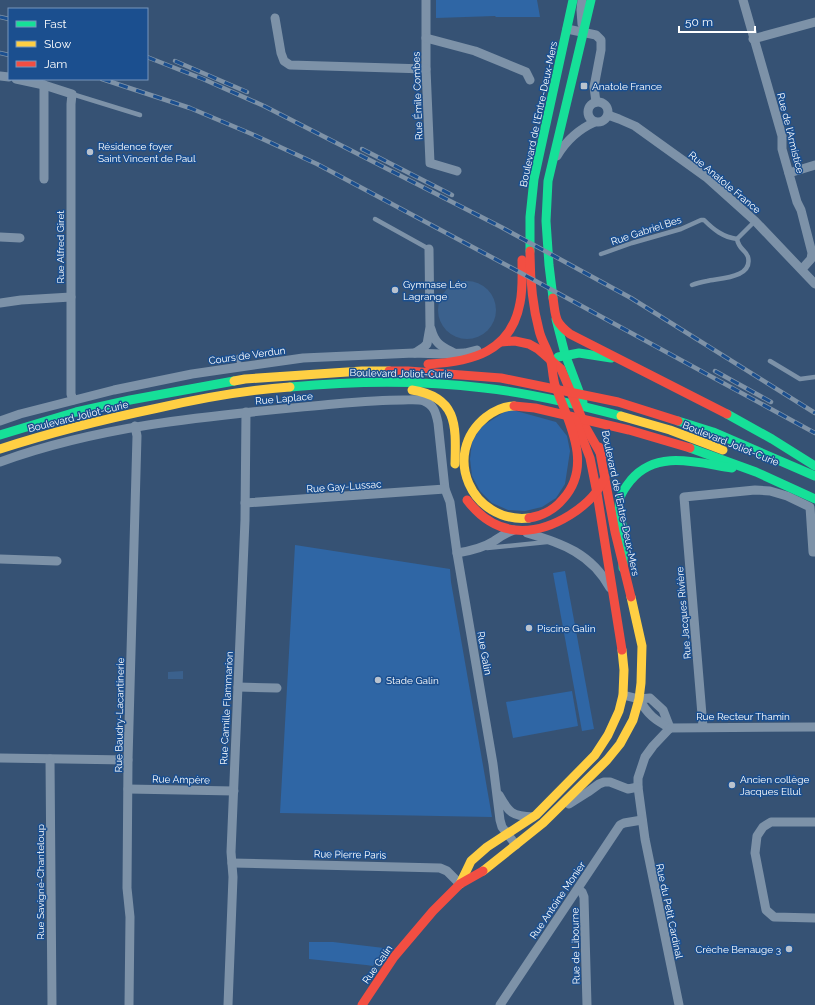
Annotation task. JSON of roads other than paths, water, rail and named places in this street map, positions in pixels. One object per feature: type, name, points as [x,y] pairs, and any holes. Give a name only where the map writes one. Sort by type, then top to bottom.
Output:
[{"type":"main road","name":"Boulevard de l'Entre-Deux-Mers","points":[[506,833],[533,817],[590,760],[602,745],[616,719],[623,695],[624,670],[620,635],[597,493],[586,447],[539,333],[532,289],[530,264],[530,210],[535,173],[573,0]]},
{"type":"main road","name":"Boulevard de l'Entre-Deux-Mers","points":[[558,810],[593,775],[620,744],[633,720],[639,699],[642,667],[642,646],[639,628],[624,568],[602,456],[595,431],[565,354],[556,319],[549,265],[546,221],[550,168],[591,0]]},
{"type":"main road","points":[[245,379],[285,371],[306,369],[440,364],[466,361],[493,350],[512,328],[520,304],[522,210],[524,193],[530,174],[540,152]]},
{"type":"main road","points":[[556,319],[560,326],[570,334],[652,377],[721,410],[815,466]]},
{"type":"main road","points":[[501,342],[515,341],[529,344],[538,349],[561,369],[586,428],[602,456]]},
{"type":"main road","points":[[551,360],[570,352],[584,352],[625,362]]},
{"type":"main road","points":[[551,360],[552,375],[571,426],[577,446],[578,463],[573,485],[555,508],[542,515],[525,519],[512,518],[495,513],[476,498],[469,487],[465,474],[464,460],[468,440],[481,421],[489,414],[509,406],[535,408],[629,430],[706,453],[756,472],[813,505]]},
{"type":"main road","name":"Boulevard Joliot-Curie","points":[[0,435],[76,412],[130,400],[245,379],[355,372],[408,371],[501,378],[618,402],[713,432],[815,476]]},
{"type":"main road","name":"Boulevard Joliot-Curie","points":[[0,449],[37,436],[132,413],[225,394],[320,384],[409,382],[455,385],[528,394],[623,415],[709,443],[815,490]]},
{"type":"main road","points":[[320,384],[420,391],[429,393],[440,399],[447,406],[452,416],[456,445],[456,475]]},
{"type":"main road","points":[[624,568],[620,498],[626,486],[637,473],[646,466],[657,462],[678,460],[756,472]]},
{"type":"main road","points":[[461,490],[478,513],[489,521],[502,527],[515,530],[535,530],[560,522],[586,505],[597,493],[605,477]]},
{"type":"main road","name":"Rue Galin","points":[[362,1005],[391,962],[410,938],[433,911],[460,884],[480,874],[558,810]]},
{"type":"main road","name":"Rue Galin","points":[[460,884],[471,861],[506,833]]},
{"type":"street","name":"Rue Émile Combes","points":[[426,0],[426,69],[430,163],[457,171]]},
{"type":"street","points":[[582,0],[581,18],[583,32]]},
{"type":"street","name":"Rue de l'Armistice","points":[[743,0],[782,136],[782,149],[789,174],[812,237],[811,259],[802,269]]},
{"type":"street","points":[[275,18],[280,53],[284,60],[290,65],[426,69]]},
{"type":"street","points":[[753,39],[815,22]]},
{"type":"street","points":[[567,29],[596,36],[601,40],[601,50],[594,87],[596,102]]},
{"type":"street","points":[[426,38],[474,51],[489,57],[526,72],[530,80]]},
{"type":"street","points":[[21,80],[44,85],[72,94]]},
{"type":"street","points":[[44,85],[44,179]]},
{"type":"street","name":"Rue Alfred Giret","points":[[72,94],[71,394],[73,400]]},
{"type":"street","points":[[550,168],[568,140],[581,130],[595,122],[601,122],[606,118],[608,115],[606,107],[602,103],[596,102],[591,106],[588,112],[590,118],[595,122]]},
{"type":"street","name":"Rue Anatole France","points":[[608,115],[636,126],[706,177],[755,221],[815,284]]},
{"type":"street","points":[[789,174],[815,165]]},
{"type":"street","points":[[0,237],[20,238]]},
{"type":"street","points":[[414,353],[427,344],[430,327],[429,249]]},
{"type":"street","points":[[0,303],[21,300],[71,297]]},
{"type":"street","points":[[430,327],[436,342],[441,347],[455,354]]},
{"type":"street","name":"Cours de Verdun","points":[[0,421],[20,414],[122,388],[192,374],[303,358],[414,353],[455,354],[478,350],[501,342]]},
{"type":"street","name":"Rue Laplace","points":[[0,462],[69,441],[136,426],[246,412],[384,400],[418,400],[433,406]]},
{"type":"street","name":"Rue Galin","points":[[433,406],[438,423],[445,489],[450,502],[457,553],[493,764],[500,820],[506,833]]},
{"type":"street","name":"Rue Camille Flammarion","points":[[228,1005],[234,791],[245,503],[246,412]]},
{"type":"street","name":"Rue Baudry-Lacantinerie","points":[[129,1005],[130,917],[128,888],[128,760],[137,436],[136,426]]},
{"type":"street","name":"Rue Gay-Lussac","points":[[245,503],[445,489]]},
{"type":"street","name":"Rue Jacques Rivière","points":[[703,727],[684,498],[755,490],[770,491],[813,505]]},
{"type":"street","points":[[813,505],[813,552],[815,552]]},
{"type":"street","points":[[457,553],[475,549],[494,541],[506,532],[515,530],[554,541],[574,550],[593,564],[604,577],[612,593]]},
{"type":"street","points":[[0,559],[57,561]]},
{"type":"street","points":[[238,687],[277,688]]},
{"type":"street","points":[[623,695],[639,699],[650,698],[662,710],[670,728]]},
{"type":"street","name":"Rue Recteur Thamin","points":[[670,728],[815,727]]},
{"type":"street","name":"Rue du Petit Cardinal","points":[[670,728],[645,757],[638,778],[638,787],[642,820],[679,1005]]},
{"type":"street","points":[[0,758],[128,760]]},
{"type":"street","name":"Rue Savigné-Chanteloup","points":[[50,759],[52,1005]]},
{"type":"street","points":[[558,810],[588,792],[598,784],[604,782],[610,782],[628,788],[638,787]]},
{"type":"street","points":[[496,788],[506,807],[512,814],[524,817],[533,817]]},
{"type":"street","name":"Rue Ampère","points":[[128,789],[234,791]]},
{"type":"street","name":"Rue Antoine Monier","points":[[500,1005],[620,825],[642,820]]},
{"type":"street","points":[[815,822],[771,822],[763,827],[757,836],[755,853],[766,910],[774,917],[815,918]]},
{"type":"street","points":[[506,833],[516,845]]},
{"type":"street","name":"Rue Pierre Paris","points":[[232,862],[440,868],[447,871],[460,884]]},
{"type":"street","name":"Rue de Libourne","points":[[578,889],[582,892],[584,897],[587,1005]]},
{"type":"lane","points":[[72,94],[140,115]]},
{"type":"lane","points":[[375,218],[429,249]]},
{"type":"lane","name":"Rue Gabriel Bes","points":[[601,254],[632,243],[681,229],[701,220],[704,220],[719,233],[730,238],[737,239]]},
{"type":"lane","points":[[692,285],[736,276],[745,270],[748,265],[747,254],[738,245],[737,239],[755,221]]},
{"type":"lane","points":[[238,357],[240,367]]},
{"type":"lane","points":[[770,361],[800,379],[815,377]]},
{"type":"lane","points":[[475,549],[554,541]]},
{"type":"railway","points":[[0,17],[8,19]]},
{"type":"railway","points":[[0,53],[8,55]]},
{"type":"railway","points":[[148,57],[203,79],[264,106],[501,227],[631,298],[815,413]]},
{"type":"railway","points":[[175,61],[247,92]]},
{"type":"railway","points":[[105,80],[190,108],[317,164],[815,433]]},
{"type":"railway","points":[[362,149],[452,195]]},
{"type":"railway","points":[[715,371],[771,402]]},
{"type":"place","name":"Anatole France","points":[[584,86]]},
{"type":"place","name":"Résidence foyer Saint Vincent de Paul","points":[[90,152]]},
{"type":"place","name":"Gymnase Léo Lagrange","points":[[395,290]]},
{"type":"place","name":"Piscine Galin","points":[[529,628]]},
{"type":"place","name":"Stade Galin","points":[[378,680]]},
{"type":"place","name":"Ancien collège Jacques Ellul","points":[[732,785]]},
{"type":"place","name":"Crèche Benauge 3","points":[[789,949]]}]
